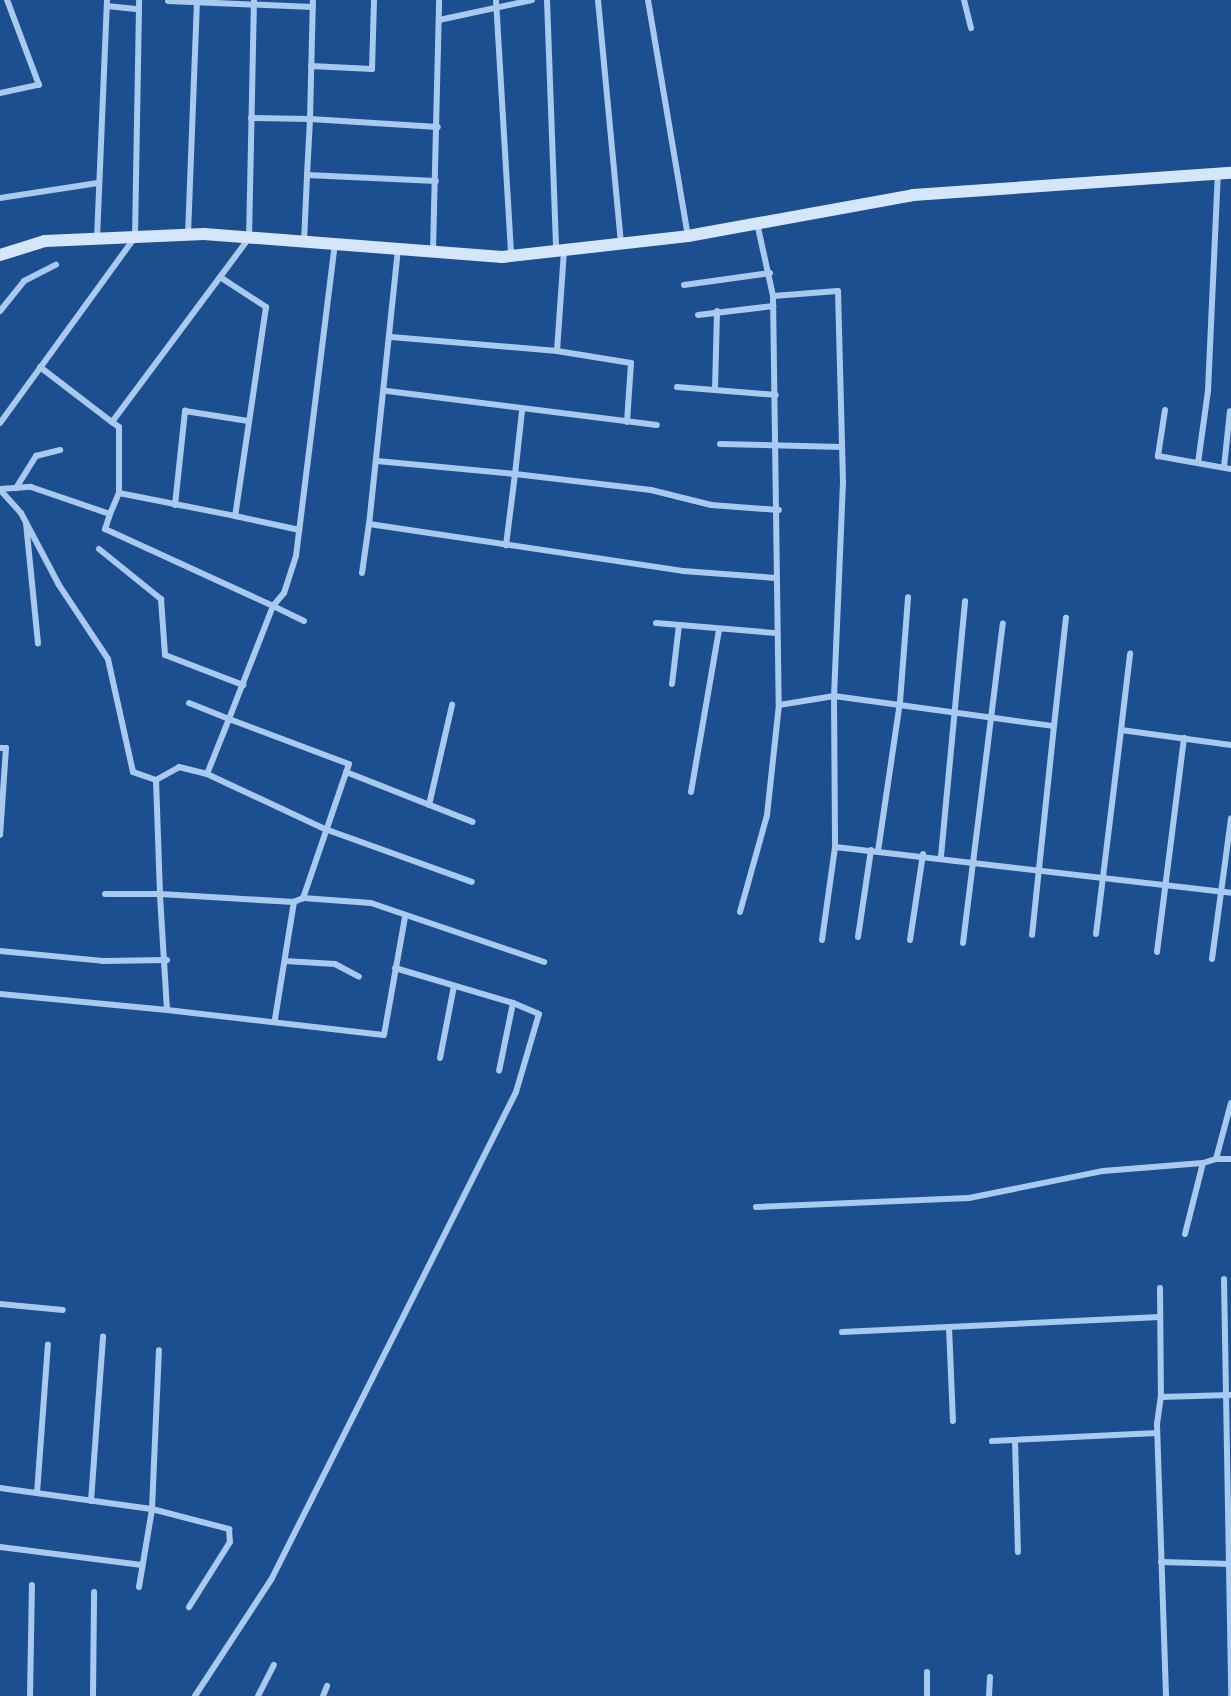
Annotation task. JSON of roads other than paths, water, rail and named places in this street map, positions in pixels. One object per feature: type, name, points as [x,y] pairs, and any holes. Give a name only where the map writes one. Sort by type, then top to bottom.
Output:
[{"type":"street","points":[[0,93],[39,85],[7,0]]},
{"type":"street","points":[[0,423],[135,237],[139,0]]},
{"type":"street","points":[[311,66],[372,69],[374,0]]},
{"type":"street","points":[[433,252],[438,127],[439,0]]},
{"type":"street","points":[[439,20],[496,2],[532,0]]},
{"type":"street","points":[[547,0],[560,250],[557,351]]},
{"type":"street","points":[[598,0],[621,243]]},
{"type":"street","points":[[648,0],[688,236]]},
{"type":"street","points":[[964,0],[971,28]]},
{"type":"street","points":[[168,1],[313,3],[304,242]]},
{"type":"street","points":[[188,235],[196,2]]},
{"type":"street","points":[[112,422],[249,238],[254,2]]},
{"type":"street","points":[[496,2],[511,256]]},
{"type":"street","points":[[97,239],[107,3],[138,9]]},
{"type":"street","points":[[251,118],[310,119],[438,127]]},
{"type":"street","points":[[0,255],[45,242],[188,235],[511,256],[688,236],[913,195],[1231,173]]},
{"type":"street","points":[[1198,463],[1208,391],[1218,174]]},
{"type":"street","points":[[307,175],[436,181]]},
{"type":"street","points":[[0,198],[98,183]]},
{"type":"street","points":[[740,912],[767,815],[779,705],[774,633],[779,510],[773,296],[770,273],[757,223]]},
{"type":"street","points":[[207,774],[273,606],[284,593],[300,530],[335,244]]},
{"type":"street","points":[[362,573],[387,391],[398,249]]},
{"type":"street","points":[[0,311],[24,281],[56,265]]},
{"type":"street","points":[[684,285],[770,273]]},
{"type":"street","points":[[220,277],[266,307],[235,516]]},
{"type":"street","points":[[773,296],[838,291],[842,447],[834,696],[835,848],[822,940]]},
{"type":"street","points":[[698,315],[773,306]]},
{"type":"street","points":[[715,389],[717,311]]},
{"type":"street","points":[[391,337],[557,351],[631,363],[627,422]]},
{"type":"street","points":[[40,367],[119,427],[119,493],[105,529],[304,621]]},
{"type":"street","points":[[677,387],[776,395]]},
{"type":"street","points":[[387,391],[522,411],[657,425]]},
{"type":"street","points":[[1165,410],[1158,456],[1227,468],[1230,411]]},
{"type":"street","points":[[175,505],[186,411],[248,420]]},
{"type":"street","points":[[506,545],[522,411]]},
{"type":"street","points":[[720,444],[842,447]]},
{"type":"street","points":[[16,488],[36,456],[60,450]]},
{"type":"street","points":[[377,461],[651,490],[711,506],[779,510]]},
{"type":"street","points":[[0,490],[31,487],[110,514]]},
{"type":"street","points":[[0,490],[26,522],[108,659],[133,772],[156,780],[179,767],[207,774],[326,829],[472,882]]},
{"type":"street","points":[[119,493],[300,530]]},
{"type":"street","points":[[26,522],[38,643]]},
{"type":"street","points":[[369,524],[683,571],[777,579]]},
{"type":"street","points":[[99,549],[161,599],[165,655],[243,685]]},
{"type":"street","points":[[858,937],[900,702],[908,597]]},
{"type":"street","points":[[941,856],[965,601]]},
{"type":"street","points":[[1032,935],[1066,618]]},
{"type":"street","points":[[656,623],[774,633]]},
{"type":"street","points":[[963,943],[977,861],[989,716],[1004,623]]},
{"type":"street","points":[[672,684],[679,626]]},
{"type":"street","points":[[691,792],[718,630]]},
{"type":"street","points":[[1096,934],[1130,654]]},
{"type":"street","points":[[779,705],[834,696],[900,702],[1054,726]]},
{"type":"street","points":[[189,703],[349,764],[303,898]]},
{"type":"street","points":[[429,805],[452,705]]},
{"type":"street","points":[[1121,730],[1231,745]]},
{"type":"street","points":[[1157,952],[1184,738]]},
{"type":"street","points":[[0,748],[6,748],[0,836]]},
{"type":"street","points":[[346,772],[473,822]]},
{"type":"street","points":[[156,780],[160,894],[167,960],[166,1010]]},
{"type":"street","points":[[1212,959],[1231,818]]},
{"type":"street","points":[[835,848],[941,856],[1231,893]]},
{"type":"street","points":[[910,940],[922,855]]},
{"type":"street","points":[[105,894],[160,894],[294,902],[303,898],[372,903],[405,917],[544,963]]},
{"type":"street","points":[[275,1019],[294,902]]},
{"type":"street","points":[[0,994],[275,1019],[384,1035],[405,917]]},
{"type":"street","points":[[0,951],[103,961],[167,960]]},
{"type":"street","points":[[285,961],[335,964],[359,977]]},
{"type":"street","points":[[195,1696],[271,1580],[516,1092],[539,1014],[513,1003],[395,968]]},
{"type":"street","points":[[440,1058],[454,986]]},
{"type":"street","points":[[499,1071],[513,1003]]},
{"type":"street","points":[[1216,1159],[1231,1103]]},
{"type":"street","points":[[756,1207],[969,1198],[1103,1172],[1231,1159]]},
{"type":"street","points":[[1185,1234],[1203,1163]]},
{"type":"street","points":[[1224,1280],[1230,1395],[1231,1696]]},
{"type":"street","points":[[1160,1288],[1161,1397],[1157,1433],[1166,1696]]},
{"type":"street","points":[[0,1304],[63,1310]]},
{"type":"street","points":[[842,1332],[1160,1317]]},
{"type":"street","points":[[949,1327],[953,1421]]},
{"type":"street","points":[[91,1501],[103,1336]]},
{"type":"street","points":[[37,1494],[48,1344]]},
{"type":"street","points":[[139,1587],[152,1509],[159,1350]]},
{"type":"street","points":[[1161,1397],[1230,1395]]},
{"type":"street","points":[[992,1441],[1157,1433]]},
{"type":"street","points":[[1015,1440],[1018,1552]]},
{"type":"street","points":[[0,1488],[152,1509],[222,1526],[232,1535],[189,1607]]},
{"type":"street","points":[[0,1546],[142,1565]]},
{"type":"street","points":[[1161,1562],[1230,1564]]},
{"type":"street","points":[[30,1696],[32,1585]]},
{"type":"street","points":[[93,1696],[94,1592]]},
{"type":"street","points":[[258,1696],[274,1665]]},
{"type":"street","points":[[927,1672],[927,1696]]},
{"type":"street","points":[[989,1696],[990,1677]]},
{"type":"street","points":[[323,1696],[327,1686]]}]
